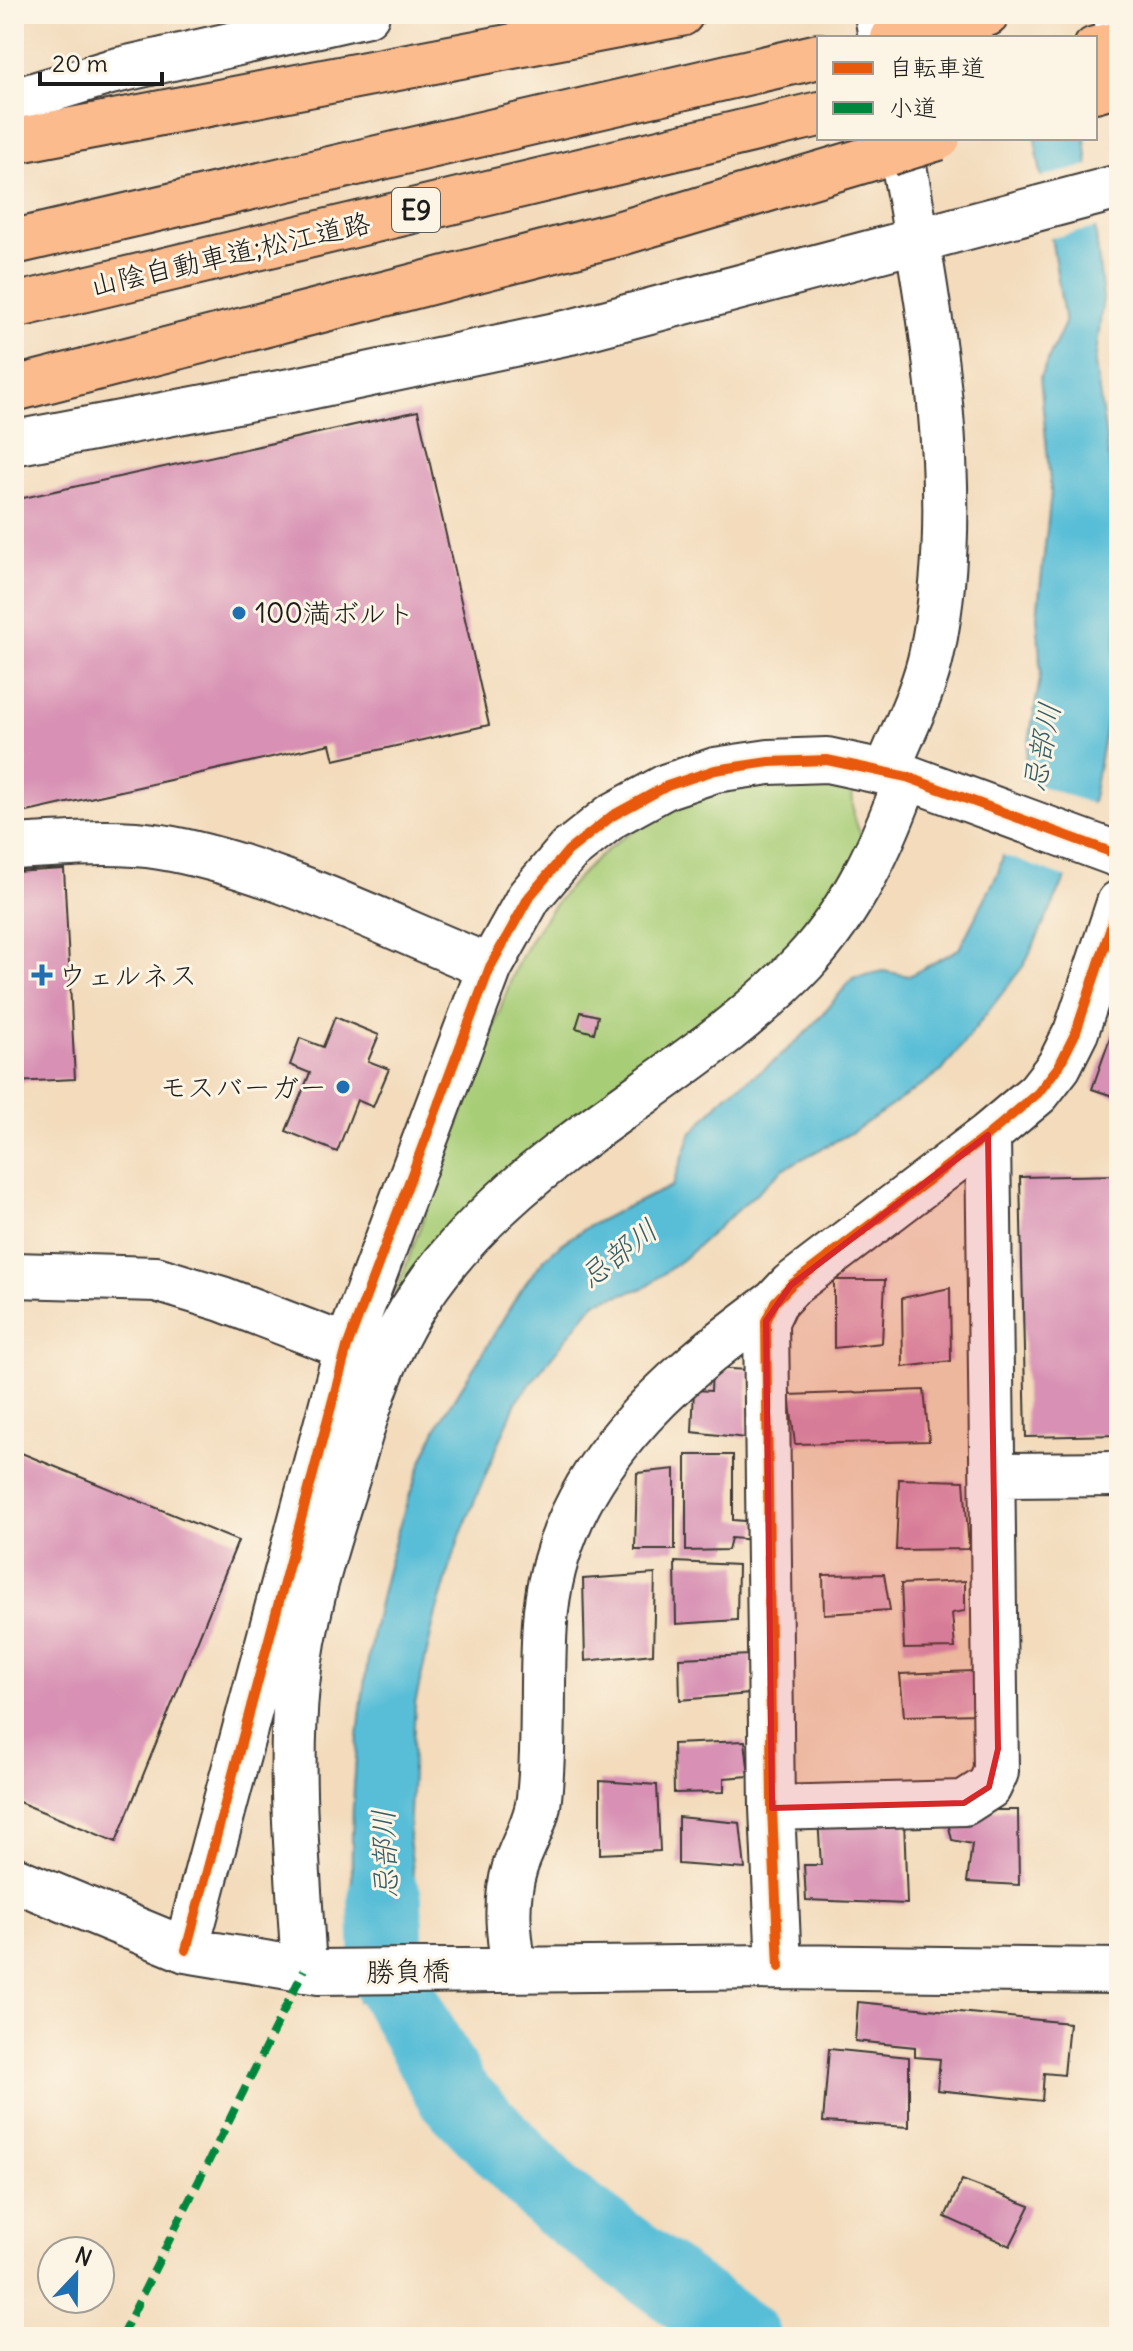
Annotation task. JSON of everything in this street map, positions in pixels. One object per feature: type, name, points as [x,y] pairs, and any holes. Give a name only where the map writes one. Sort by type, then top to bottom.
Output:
[{"type":"highway","points":[[14,141],[681,14]]},
{"type":"highway","points":[[901,36],[987,14]]},
{"type":"highway","points":[[1097,49],[1119,44]]},
{"type":"highway","name":"E9","points":[[14,242],[817,56]]},
{"type":"highway","points":[[1097,89],[1119,83]]},
{"type":"highway","name":"山陰自動車道;松江道路","points":[[14,306],[817,114]]},
{"type":"highway","points":[[14,389],[621,233],[894,146],[927,140]]},
{"type":"street","points":[[14,101],[110,72],[367,14]]},
{"type":"street","points":[[877,14],[881,36]]},
{"type":"street","points":[[1115,14],[1119,32]]},
{"type":"street","points":[[312,1971],[294,1748],[304,1635],[328,1541],[391,1347],[435,1277],[491,1212],[557,1156],[733,1027],[804,962],[842,914],[872,865],[901,775],[932,656],[946,547],[930,235],[894,146]]},
{"type":"street","points":[[14,443],[295,390],[570,332],[1118,187]]},
{"type":"street","points":[[186,1950],[347,1347],[490,967],[529,897],[568,851],[612,816],[667,786],[715,770],[769,762],[827,760],[901,775],[1113,853]]},
{"type":"street","points":[[14,847],[106,843],[160,847],[215,860],[490,967]]},
{"type":"street","points":[[505,1970],[506,1917],[514,1870],[539,1802],[546,1609],[555,1565],[585,1486],[646,1409],[728,1336],[1038,1093],[1059,1066],[1091,996],[1119,903]]},
{"type":"street","points":[[772,1808],[964,1803],[989,1787],[996,1772],[988,1135]]},
{"type":"street","points":[[14,1275],[156,1279],[222,1299],[347,1347]]},
{"type":"street","points":[[775,1302],[766,1321],[772,1808],[779,1967]]},
{"type":"street","points":[[994,1475],[1119,1474]]},
{"type":"street","name":"勝負橋","points":[[14,1879],[186,1950],[312,1971],[779,1967],[1119,1971]]},
{"type":"highlighted area","points":[[988,1135],[998,1749],[989,1787],[964,1803],[772,1808],[766,1321],[791,1285]]},
{"type":"green space","points":[[811,783],[852,790],[854,818],[864,843],[819,920],[409,1300],[395,1295],[515,969],[550,911],[595,860],[649,821],[679,806],[736,788]]},
{"type":"water","points":[[1035,140],[1085,140],[1103,298],[1095,364],[1119,527],[1118,615],[1112,693],[1092,803],[1073,863],[1024,965],[942,1071],[853,1132],[783,1169],[683,1259],[644,1288],[595,1302],[516,1402],[460,1536],[436,1613],[415,1704],[409,1838],[420,1927],[438,1997],[359,2001],[352,1859],[360,1714],[371,1642],[387,1571],[407,1502],[444,1415],[518,1295],[554,1250],[586,1228],[672,1186],[691,1134],[725,1096],[772,1063],[807,1032],[853,978],[883,971],[909,976],[959,949],[998,873],[1018,803],[1041,673],[1037,616],[1051,493],[1040,377],[1065,323]]},
{"type":"pier","points":[[1010,14],[1072,14],[1075,36],[1014,36]]},
{"type":"pier","points":[[1092,165],[1099,227],[1047,239],[1037,178]]},
{"type":"pier","points":[[1018,778],[1095,805],[1070,879],[1000,854]]},
{"type":"pier","points":[[425,1928],[440,1991],[355,1993],[348,1931]]},
{"type":"building","name":"100満ボルト","points":[[418,411],[489,725],[334,760],[330,744],[14,815],[14,500]]},
{"type":"building","name":"ウェルネス","points":[[64,869],[75,1079],[14,1082],[14,872]]},
{"type":"building","points":[[581,1012],[598,1016],[594,1033],[576,1028]]},
{"type":"building","points":[[1119,1013],[1119,1098],[1092,1089]]},
{"type":"building","name":"モスバーガー","points":[[335,1017],[379,1035],[368,1061],[389,1069],[373,1107],[357,1100],[337,1152],[286,1131],[310,1073],[290,1065],[300,1038],[323,1047]]},
{"type":"building","points":[[1119,1175],[1119,1435],[1026,1437],[1020,1177]]},
{"type":"building","points":[[834,1280],[885,1280],[882,1343],[834,1348]]},
{"type":"building","points":[[950,1288],[951,1361],[903,1367],[902,1298]]},
{"type":"building","points":[[712,1368],[748,1370],[746,1438],[692,1432],[694,1390],[711,1391]]},
{"type":"building","points":[[924,1390],[929,1441],[795,1444],[789,1395]]},
{"type":"building","points":[[14,1450],[238,1541],[116,1842],[14,1800]]},
{"type":"building","points":[[686,1455],[733,1455],[733,1520],[757,1522],[755,1540],[731,1538],[728,1550],[686,1551]]},
{"type":"building","points":[[675,1469],[675,1550],[635,1550],[637,1473]]},
{"type":"building","points":[[899,1479],[964,1481],[969,1549],[896,1550]]},
{"type":"building","points":[[675,1562],[738,1565],[737,1620],[676,1624]]},
{"type":"building","points":[[655,1574],[653,1654],[585,1661],[583,1579]]},
{"type":"building","points":[[884,1574],[890,1610],[824,1614],[823,1575]]},
{"type":"building","points":[[965,1581],[965,1611],[952,1613],[955,1648],[904,1649],[901,1584]]},
{"type":"building","points":[[751,1655],[749,1694],[680,1700],[679,1658]]},
{"type":"building","points":[[973,1671],[977,1714],[904,1716],[900,1674]]},
{"type":"building","points":[[745,1741],[749,1776],[724,1778],[724,1792],[674,1793],[673,1744]]},
{"type":"building","points":[[600,1781],[657,1785],[660,1851],[600,1854]]},
{"type":"building","points":[[945,1810],[1018,1810],[1019,1885],[967,1882],[972,1844],[952,1840]]},
{"type":"building","points":[[678,1817],[740,1823],[745,1869],[678,1864]]},
{"type":"building","points":[[818,1818],[904,1819],[907,1904],[806,1900],[804,1865],[821,1865]]},
{"type":"building","points":[[858,2002],[1069,2023],[1064,2075],[1044,2073],[1042,2101],[937,2090],[940,2059],[915,2057],[915,2047],[855,2041]]},
{"type":"building","points":[[829,2049],[909,2057],[909,2127],[823,2122]]},
{"type":"building","points":[[962,2180],[1030,2206],[1010,2246],[945,2217]]},
{"type":"waterway","name":"忌部川","points":[[385,1899],[387,1975],[452,2093],[556,2200],[743,2337]]},
{"type":"marked path","points":[[121,2337],[304,1970]]},
{"type":"cycle path","points":[[186,1950],[347,1347],[490,967],[529,897],[568,851],[612,816],[667,786],[715,770],[769,762],[827,760],[907,777],[1119,855]]},
{"type":"cycle path","points":[[779,1967],[772,1808],[766,1321],[775,1302],[791,1285],[988,1135],[1038,1093],[1059,1066],[1076,1032],[1119,903]]},
{"type":"place","name":"100満ボルト","points":[[239,613]]},
{"type":"place","name":"ウェルネス","points":[[42,975]]},
{"type":"place","name":"モスバーガー","points":[[343,1087]]}]
